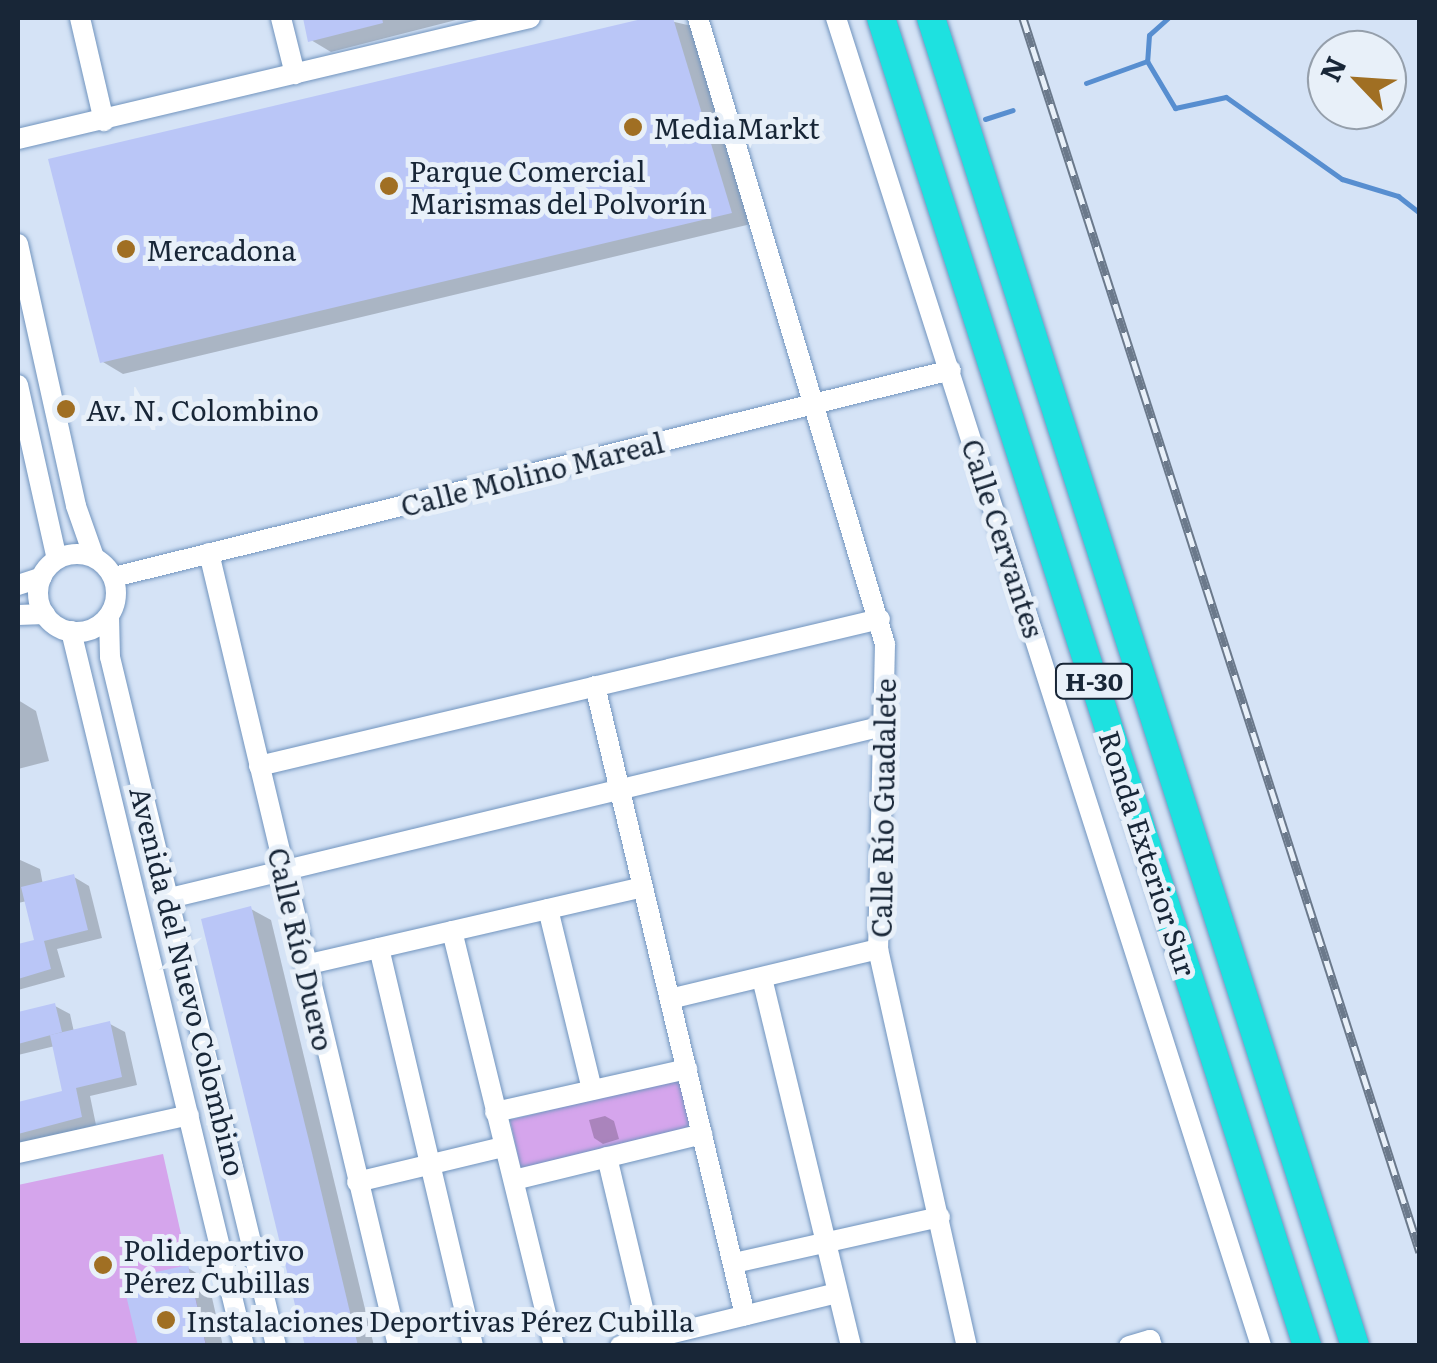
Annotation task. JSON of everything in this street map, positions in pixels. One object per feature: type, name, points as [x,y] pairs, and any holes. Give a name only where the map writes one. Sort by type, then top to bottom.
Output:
[{"type":"highway","name":"Ronda Exterior Sur","points":[[881,18],[1307,1346]]},
{"type":"highway","name":"Ronda Exterior Sur","points":[[931,18],[1355,1346]]},
{"type":"street","points":[[80,18],[104,121]]},
{"type":"street","points":[[281,18],[295,74]]},
{"type":"street","points":[[18,139],[295,74],[478,24],[530,18]]},
{"type":"street","name":"Calle Río Guadalete","points":[[698,18],[880,619],[878,949],[967,1346]]},
{"type":"street","name":"Calle Cervantes","points":[[836,18],[1261,1346]]},
{"type":"street","points":[[18,244],[76,506],[94,557],[114,577],[116,597],[109,616],[92,629],[71,631],[44,614],[18,615]]},
{"type":"street","name":"Calle Molino Mareal","points":[[114,577],[951,370]]},
{"type":"street","points":[[18,385],[56,559]]},
{"type":"street","name":"Calle Río Duero","points":[[209,553],[398,1346]]},
{"type":"street","points":[[18,585],[42,576],[56,559],[94,557]]},
{"type":"street","points":[[42,576],[44,614]]},
{"type":"street","name":"Avenida del Nuevo Colombino","points":[[109,616],[110,657],[276,1346]]},
{"type":"street","points":[[259,766],[880,619]]},
{"type":"street","name":"Avenida del Nuevo Colombino","points":[[71,631],[244,1346]]},
{"type":"street","points":[[595,686],[745,1315]]},
{"type":"street","points":[[170,898],[617,786],[882,726]]},
{"type":"street","points":[[305,965],[642,887]]},
{"type":"street","points":[[548,909],[592,1090]]},
{"type":"street","points":[[452,931],[554,1346]]},
{"type":"street","points":[[379,948],[473,1346]]},
{"type":"street","points":[[670,999],[878,949]]},
{"type":"street","points":[[762,978],[851,1346]]},
{"type":"street","points":[[495,1112],[686,1069]]},
{"type":"street","points":[[18,1153],[189,1116]]},
{"type":"street","points":[[514,1180],[702,1134]]},
{"type":"street","points":[[358,1182],[503,1146]]},
{"type":"street","points":[[607,1157],[650,1338]]},
{"type":"street","points":[[734,1263],[940,1216]]},
{"type":"street","points":[[620,1346],[650,1338],[678,1339],[745,1315],[836,1293]]},
{"type":"street","points":[[1129,1346],[1151,1343]]},
{"type":"shaded area","points":[[684,1077],[695,1128],[521,1169],[510,1120]]},
{"type":"shaded area","name":"Polideportivo Pérez Cubillas","points":[[163,1154],[206,1345],[18,1345],[18,1185]]},
{"type":"building","points":[[303,18],[382,18],[383,23],[308,42]]},
{"type":"building","name":"Parque Comercial Marismas del Polvorín","points":[[646,18],[673,18],[732,213],[100,363],[48,159]]},
{"type":"building","points":[[74,874],[88,930],[44,941],[51,969],[18,979],[18,944],[34,940],[21,887]]},
{"type":"building","points":[[251,906],[358,1346],[305,1346],[201,919]]},
{"type":"building","points":[[55,1003],[62,1032],[18,1044],[18,1012]]},
{"type":"building","points":[[110,1021],[122,1077],[76,1088],[82,1117],[18,1134],[18,1102],[62,1091],[50,1035]]},
{"type":"building","name":"Instalaciones Deportivas Pérez Cubilla","points":[[188,1265],[206,1346],[138,1346],[126,1295],[150,1290],[147,1274]]},
{"type":"waterway","points":[[1168,18],[1149,35],[1147,61],[1175,108],[1226,97],[1342,179],[1398,196],[1420,213]]},
{"type":"waterway","points":[[1086,83],[1147,61]]},
{"type":"waterway","points":[[985,119],[1013,110]]},
{"type":"railway","points":[[1023,18],[1420,1252]]},
{"type":"place","name":"MediaMarkt","points":[[633,127]]},
{"type":"place","name":"Parque Comercial Marismas del Polvorín","points":[[389,186]]},
{"type":"place","name":"Mercadona","points":[[126,249]]},
{"type":"place","name":"Av. N. Colombino","points":[[66,409]]},
{"type":"place","name":"Polideportivo Pérez Cubillas","points":[[103,1265]]},
{"type":"place","name":"Instalaciones Deportivas Pérez Cubilla","points":[[166,1320]]}]
